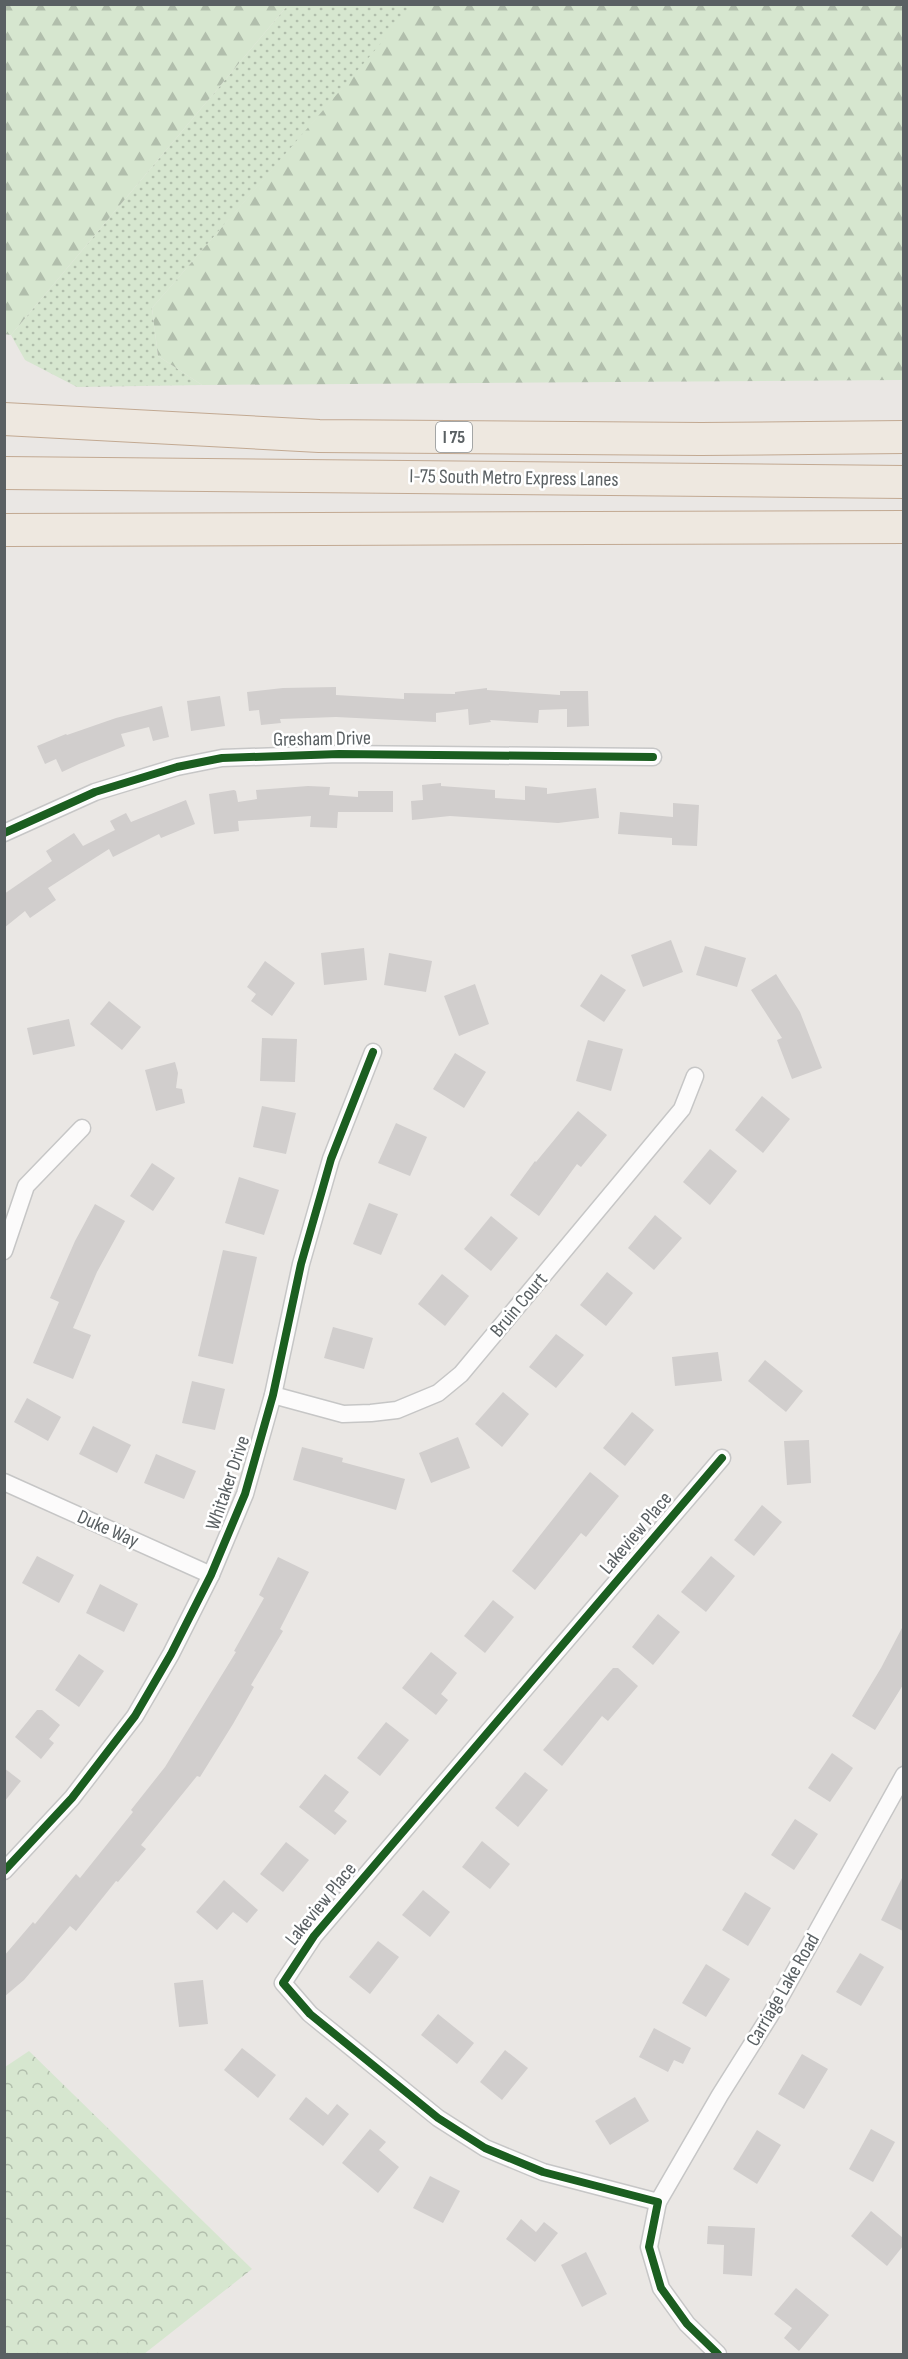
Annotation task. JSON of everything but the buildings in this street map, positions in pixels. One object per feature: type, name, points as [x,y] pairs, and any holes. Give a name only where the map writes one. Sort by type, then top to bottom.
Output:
[{"type":"highway","name":"I 75","points":[[4,419],[319,436],[701,439],[903,437]]},
{"type":"highway","name":"I-75 South Metro Express Lanes","points":[[4,462],[124,472]]},
{"type":"highway","name":"I-75 South Metro Express Lanes","points":[[4,473],[124,472],[903,482]]},
{"type":"highway","points":[[4,531],[903,527]]},
{"type":"street","name":"Gresham Drive","points":[[4,833],[95,792],[177,767],[222,758],[339,754],[653,757]]},
{"type":"street","name":"Whitaker Drive","points":[[4,1871],[72,1798],[135,1716],[171,1654],[211,1575],[245,1494],[273,1395],[301,1264],[328,1169],[349,1108],[373,1052]]},
{"type":"street","name":"Bruin Court","points":[[273,1395],[343,1414],[397,1410],[438,1393],[461,1374],[682,1109],[694,1076]]},
{"type":"street","points":[[4,1251],[26,1186],[82,1128]]},
{"type":"street","name":"Lakeview Place","points":[[658,2202],[543,2172],[485,2148],[438,2118],[310,2014],[283,1983],[314,1936],[722,1458]]},
{"type":"street","name":"Duke Way","points":[[4,1482],[211,1575]]},
{"type":"street","name":"Carriage Lake Road","points":[[658,2202],[771,2014],[903,1775]]},
{"type":"street","points":[[658,2202],[650,2247],[661,2288],[687,2324],[718,2355]]},
{"type":"green space","points":[[5,4],[288,5],[11,335],[4,334]]},
{"type":"green space","points":[[415,4],[903,5],[903,380],[202,385],[158,356],[152,308]]},
{"type":"green space","points":[[288,5],[415,5],[152,308],[158,356],[202,385],[77,387],[25,360],[11,335]]},
{"type":"green space","points":[[29,2051],[252,2269],[144,2354],[5,2354],[5,2067]]},
{"type":"cycle path","points":[[4,833],[95,792],[177,767],[222,758],[339,754],[653,757]]},
{"type":"cycle path","points":[[4,1871],[72,1798],[135,1716],[171,1654],[211,1575],[245,1494],[273,1395],[301,1264],[331,1159],[373,1052]]},
{"type":"cycle path","points":[[718,2354],[687,2324],[661,2288],[649,2247],[658,2202],[543,2172],[485,2148],[438,2118],[310,2014],[283,1983],[314,1936],[722,1458]]}]
